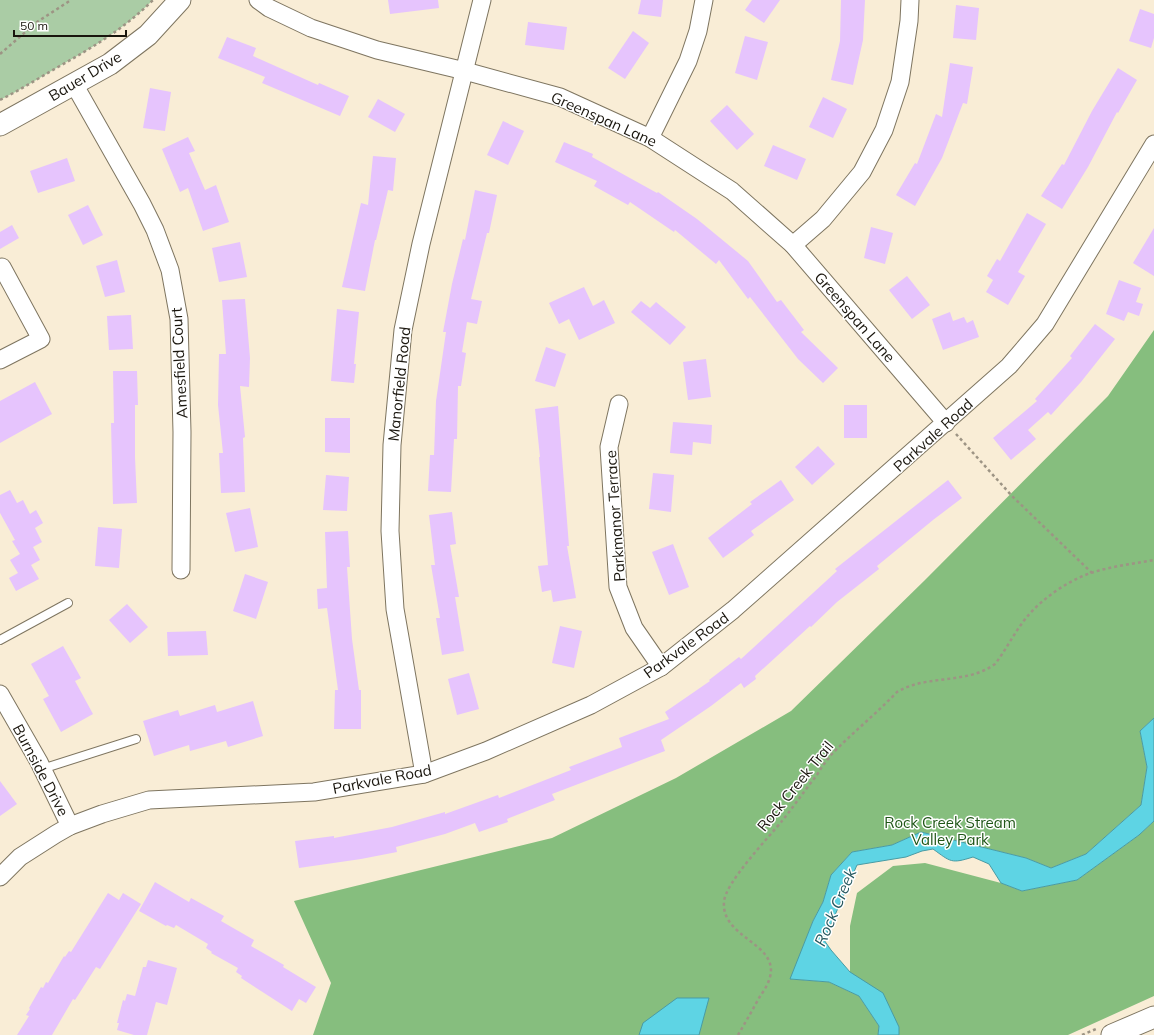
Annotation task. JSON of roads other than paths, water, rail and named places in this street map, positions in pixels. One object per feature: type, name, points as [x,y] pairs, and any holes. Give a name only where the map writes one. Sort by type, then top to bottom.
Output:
[{"type":"street","name":"Bauer Drive","points":[[0,125],[110,64],[148,35],[180,0]]},
{"type":"street","name":"Greenspan Lane","points":[[258,0],[269,8],[311,28],[377,50],[465,71],[560,97],[650,138],[732,192],[793,245],[946,423]]},
{"type":"street","name":"Manorfield Road","points":[[424,774],[395,609],[390,531],[392,445],[403,330],[421,244],[482,0]]},
{"type":"street","points":[[650,138],[688,61],[698,31],[704,0]]},
{"type":"street","points":[[793,245],[823,219],[862,172],[884,130],[900,82],[909,21],[910,0]]},
{"type":"street","name":"Amesfield Court","points":[[74,84],[142,204],[155,230],[170,270],[179,320],[182,432],[181,570]]},
{"type":"street","name":"Parkvale Road","points":[[0,877],[20,857],[70,826],[102,814],[149,800],[314,792],[424,774],[486,751],[591,705],[661,667],[734,610],[1009,366],[1045,324],[1154,144]]},
{"type":"street","points":[[0,360],[41,340],[2,267]]},
{"type":"street","name":"Parkmanor Terrace","points":[[619,404],[609,447],[618,587],[634,628],[661,667]]},
{"type":"street","name":"Burnside Drive","points":[[0,694],[42,769],[70,826]]},
{"type":"street","points":[[1112,1035],[1154,1017]]},
{"type":"lane","points":[[0,640],[68,603]]},
{"type":"lane","points":[[42,769],[136,739]]},
{"type":"water","name":"Rock Creek","points":[[1154,718],[1154,821],[1139,835],[1077,880],[1022,891],[1001,883],[989,864],[973,857],[955,861],[944,857],[933,849],[922,851],[906,857],[857,865],[824,940],[850,972],[883,993],[899,1027],[899,1035],[878,1035],[879,1026],[859,996],[829,982],[790,979],[813,921],[823,902],[831,875],[852,852],[892,845],[921,832],[1026,858],[1051,868],[1086,854],[1141,805],[1147,767],[1140,731]]},
{"type":"water","points":[[677,998],[709,998],[699,1035],[639,1035],[643,1023]]},
{"type":"park label","name":"Rock Creek Stream Valley Park","points":[[950,830]]}]
